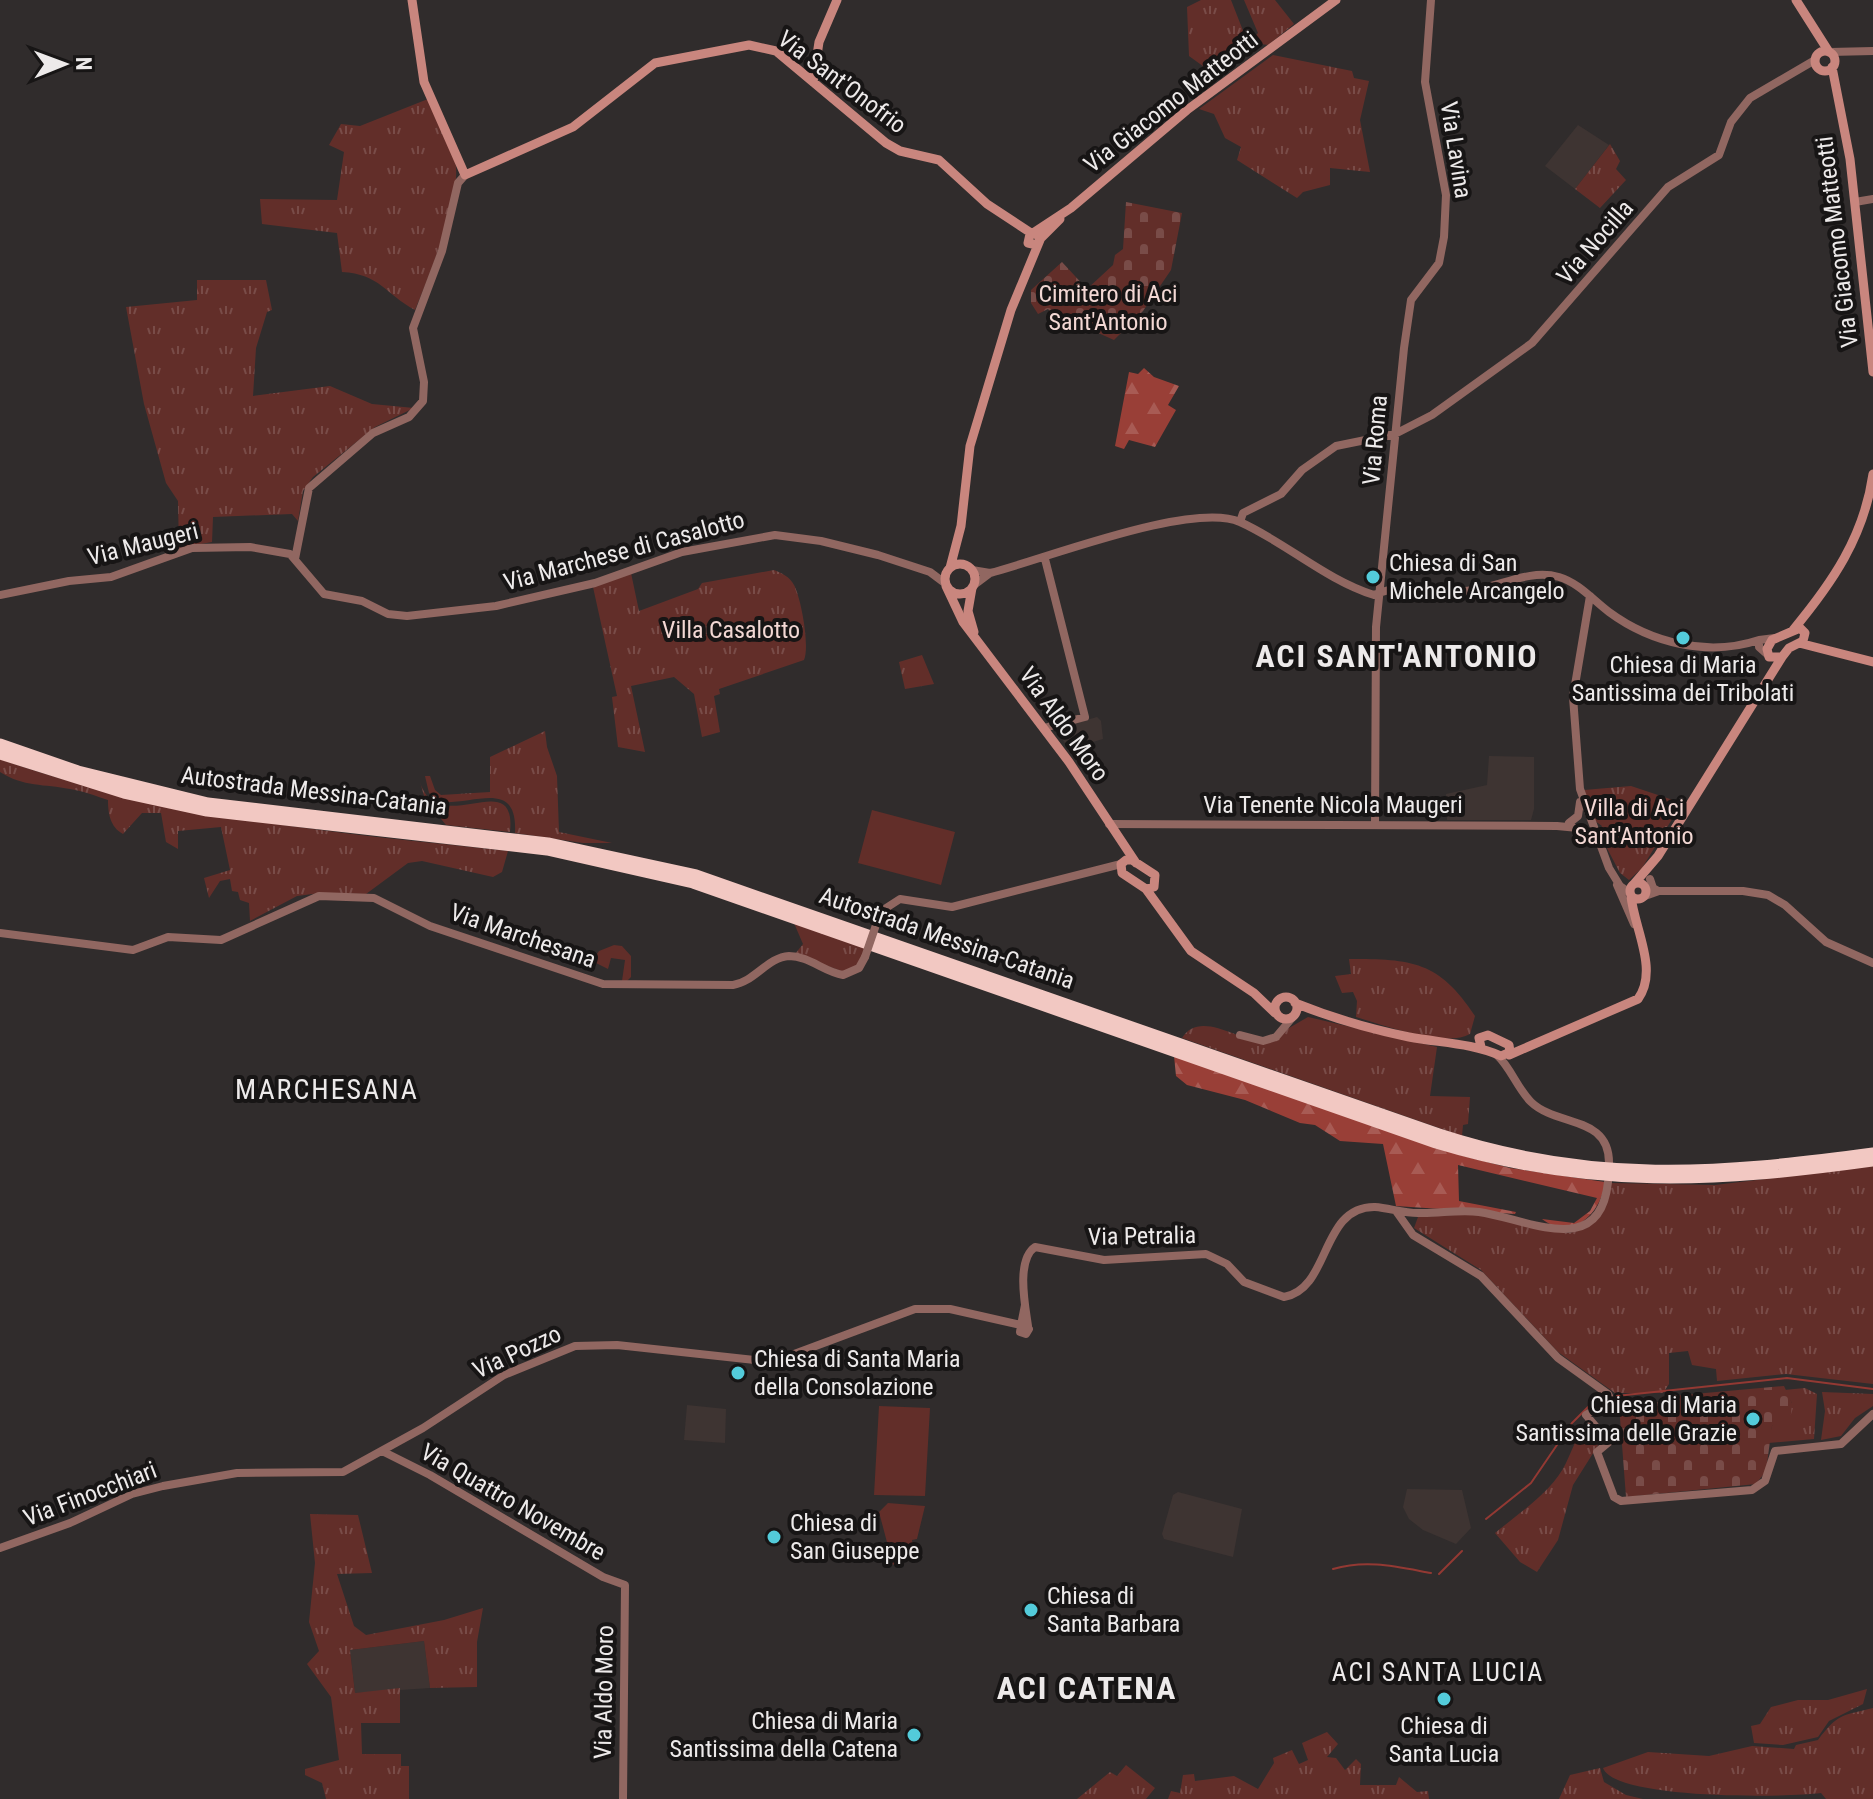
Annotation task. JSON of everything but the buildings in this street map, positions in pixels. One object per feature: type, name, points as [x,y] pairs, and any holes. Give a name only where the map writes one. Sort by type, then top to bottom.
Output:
[{"type":"highway","name":"Autostrada Messina-Catania","points":[[0,744],[90,774],[208,803],[548,843],[696,875],[1439,1134],[1516,1156],[1618,1171],[1686,1173],[1753,1169],[1873,1153]]},
{"type":"highway","name":"Autostrada Messina-Catania","points":[[0,754],[124,793],[207,811],[547,850],[693,883],[1436,1143],[1504,1161],[1600,1177],[1678,1181],[1754,1177],[1873,1161]]},
{"type":"main road","points":[[412,0],[424,82],[465,175]]},
{"type":"main road","points":[[813,82],[819,42],[837,0]]},
{"type":"main road","name":"Via Giacomo Matteotti","points":[[1033,237],[1187,110],[1336,0]]},
{"type":"main road","points":[[1796,0],[1810,26],[1816,64],[1840,107]]},
{"type":"main road","name":"Via Giacomo Matteotti","points":[[1810,26],[1829,52],[1833,65],[1855,202],[1873,372]]},
{"type":"main road","name":"Via Sant'Onofrio","points":[[465,175],[573,127],[641,71],[674,57],[759,45],[776,51],[886,143],[939,160],[975,194],[1033,237]]},
{"type":"main road","points":[[1816,64],[1822,51],[1829,52]]},
{"type":"main road","points":[[1816,64],[1833,65]]},
{"type":"main road","points":[[973,586],[958,594],[946,585],[961,526],[970,446],[1033,237]]},
{"type":"main road","points":[[1793,630],[1836,576],[1857,536],[1873,474]]},
{"type":"main road","points":[[961,526],[971,569],[973,586],[968,611],[975,635]]},
{"type":"main road","points":[[949,568],[960,564],[971,569]]},
{"type":"main road","name":"Via Aldo Moro","points":[[946,585],[963,622],[1044,728],[1136,863],[1155,875],[1151,887]]},
{"type":"main road","points":[[1641,944],[1635,925],[1632,890],[1658,856],[1763,683],[1789,648],[1803,637],[1815,606]]},
{"type":"main road","points":[[1763,683],[1769,656],[1768,644],[1800,628],[1803,637],[1815,645],[1873,662]]},
{"type":"main road","points":[[1769,656],[1782,657]]},
{"type":"main road","points":[[1118,837],[1125,876],[1151,887],[1166,916],[1199,959],[1254,993],[1283,1019],[1327,1016]]},
{"type":"main road","points":[[1254,993],[1288,998],[1327,1016],[1442,1042],[1480,1043],[1496,1054],[1512,1055],[1534,1041],[1627,1007],[1638,999],[1647,981],[1638,913],[1649,890],[1658,856]]},
{"type":"main road","points":[[1122,863],[1136,863]]},
{"type":"main road","points":[[1632,890],[1649,890]]},
{"type":"main road","points":[[1632,890],[1649,890]]},
{"type":"main road","points":[[1276,1014],[1280,999]]},
{"type":"main road","points":[[1292,1017],[1295,1003]]},
{"type":"main road","points":[[1480,1043],[1488,1035],[1506,1043],[1534,1041]]},
{"type":"main road","points":[[1506,1043],[1512,1055]]},
{"type":"street","name":"Via Lavina","points":[[1413,297],[1439,263],[1444,237],[1446,195],[1425,84],[1431,0]]},
{"type":"street","points":[[1829,52],[1873,51]]},
{"type":"street","points":[[1833,65],[1846,53]]},
{"type":"street","name":"Via Nocilla","points":[[1243,518],[1281,494],[1302,470],[1336,446],[1395,434],[1432,415],[1532,343],[1668,187],[1719,155],[1731,122],[1750,98],[1816,64]]},
{"type":"street","points":[[295,559],[309,488],[373,433],[409,417],[423,401],[424,382],[413,328],[442,251],[458,183],[465,175]]},
{"type":"street","points":[[1855,202],[1873,199]]},
{"type":"street","name":"Via Roma","points":[[1375,825],[1377,591],[1413,297]]},
{"type":"street","points":[[973,586],[990,573],[1147,526],[1192,518],[1243,518],[1273,540],[1377,591],[1418,585],[1475,590],[1527,576],[1556,576],[1631,625],[1683,646],[1700,648],[1759,644],[1776,638]]},
{"type":"street","name":"Via Marchese di Casalotto","points":[[295,559],[324,594],[362,601],[393,616],[466,610],[595,583],[669,555],[763,535],[821,541],[930,572]]},
{"type":"street","name":"Via Maugeri","points":[[0,595],[69,581],[111,577],[192,548],[265,548],[286,553],[295,559]]},
{"type":"street","points":[[1044,728],[1085,717],[1045,559]]},
{"type":"street","points":[[930,572],[949,568]]},
{"type":"street","points":[[971,569],[990,573]]},
{"type":"street","points":[[930,572],[946,585]]},
{"type":"street","points":[[1569,823],[1578,816],[1580,789],[1573,697],[1590,596]]},
{"type":"street","points":[[1759,644],[1769,656]]},
{"type":"street","points":[[1580,789],[1589,821],[1635,925]]},
{"type":"street","points":[[1557,826],[1589,821]]},
{"type":"street","points":[[1578,828],[1589,821]]},
{"type":"street","name":"Via Tenente Nicola Maugeri","points":[[1109,824],[1557,826]]},
{"type":"street","points":[[1557,826],[1578,828],[1598,840]]},
{"type":"street","points":[[1090,875],[1122,863]]},
{"type":"street","points":[[1609,868],[1632,890]]},
{"type":"street","points":[[1090,875],[1125,876]]},
{"type":"street","name":"Via Marchesana","points":[[0,933],[133,950],[168,937],[221,940],[311,897],[374,898],[430,926],[603,984],[733,985],[747,982],[783,957],[802,958],[843,975],[854,971],[865,957],[883,910],[900,899],[952,907],[1090,875]]},
{"type":"street","points":[[1614,877],[1632,890]]},
{"type":"street","points":[[1649,890],[1743,891],[1768,895],[1785,905],[1826,942],[1873,963]]},
{"type":"street","points":[[1276,1014],[1276,1037]]},
{"type":"street","points":[[1240,1035],[1263,1041],[1276,1037],[1292,1017]]},
{"type":"street","points":[[1496,1054],[1528,1100],[1538,1108],[1597,1131],[1607,1143],[1609,1164]]},
{"type":"street","points":[[1511,1073],[1512,1055]]},
{"type":"street","points":[[1396,1211],[1476,1211],[1574,1229],[1597,1217],[1606,1198],[1608,1182]]},
{"type":"street","name":"Via Petralia","points":[[1008,1323],[1022,1327],[1026,1257],[1035,1247],[1104,1260],[1200,1253],[1217,1257],[1244,1282],[1278,1296],[1293,1295],[1305,1288],[1334,1232],[1346,1218],[1368,1208],[1396,1211]]},
{"type":"street","points":[[1396,1211],[1411,1232],[1481,1276],[1558,1358],[1604,1388],[1611,1400],[1586,1415],[1609,1442],[1597,1452],[1614,1497],[1621,1501],[1744,1492],[1765,1481],[1775,1451],[1841,1444],[1873,1414]]},
{"type":"street","points":[[1411,1232],[1410,1220],[1416,1213]]},
{"type":"street","name":"Via Pozzo","points":[[382,1451],[504,1375],[575,1346],[617,1345],[732,1359],[778,1360],[915,1309],[950,1309],[1008,1323]]},
{"type":"street","name":"Via Finocchiari","points":[[2,1546],[70,1523],[139,1492],[237,1473],[337,1473],[382,1451]]},
{"type":"street","name":"Via Quattro Novembre","points":[[382,1451],[430,1475],[603,1577],[625,1585]]},
{"type":"street","name":"Via Aldo Moro","points":[[623,1799],[625,1585]]},
{"type":"shaded area","points":[[1578,125],[1609,145],[1575,189],[1545,166]]},
{"type":"shaded area","points":[[1097,717],[1101,721],[1103,739],[1069,749],[1058,733],[1059,728]]},
{"type":"shaded area","points":[[1489,756],[1534,757],[1534,809],[1531,820],[1447,820],[1446,794],[1487,785]]},
{"type":"shaded area","points":[[687,1405],[726,1409],[725,1443],[684,1440]]},
{"type":"shaded area","points":[[1407,1489],[1462,1490],[1471,1528],[1456,1544],[1423,1530],[1409,1519],[1403,1507]]},
{"type":"shaded area","points":[[1178,1492],[1242,1509],[1233,1557],[1164,1539],[1162,1534],[1173,1495]]},
{"type":"shaded area","points":[[424,1641],[430,1688],[355,1693],[350,1650]]},
{"type":"green space","points":[[1201,0],[1231,0],[1249,46],[1225,56],[1207,69],[1189,56],[1187,7]]},
{"type":"green space","points":[[1244,0],[1275,0],[1294,24],[1268,45],[1261,44],[1255,36],[1258,33]]},
{"type":"green space","points":[[1273,55],[1352,71],[1354,78],[1369,81],[1360,120],[1370,172],[1330,168],[1330,185],[1303,192],[1297,198],[1237,160],[1241,147],[1225,138],[1214,114],[1199,109]]},
{"type":"green space","points":[[428,99],[452,150],[456,182],[442,240],[415,310],[374,281],[342,272],[337,233],[262,224],[260,199],[337,200],[344,152],[329,145],[341,124],[360,126]]},
{"type":"green space","points":[[1610,144],[1620,161],[1616,169],[1626,180],[1600,208],[1575,189]]},
{"type":"green space","name":"Cimitero di Aci Sant'Antonio","points":[[1126,202],[1182,213],[1171,270],[1143,311],[1114,340],[1060,316],[1056,318],[1048,309],[1038,314],[1031,303],[1031,290],[1062,262],[1087,289],[1113,265],[1115,255],[1123,249]]},
{"type":"green space","points":[[197,280],[266,280],[272,310],[267,312],[256,348],[253,396],[330,386],[372,404],[414,408],[375,427],[313,477],[303,491],[298,521],[292,514],[213,517],[212,542],[179,548],[178,501],[166,483],[144,404],[126,307],[197,300]]},
{"type":"green space","points":[[1144,368],[1154,377],[1179,386],[1168,405],[1176,410],[1155,447],[1129,440],[1124,449],[1115,446],[1129,372],[1138,374]]},
{"type":"green space","name":"Villa Casalotto","points":[[774,570],[788,578],[797,591],[805,634],[804,660],[719,689],[720,694],[714,696],[720,732],[702,737],[694,694],[674,677],[631,686],[645,752],[618,747],[612,697],[617,696],[593,587],[631,573],[639,611],[698,589],[702,583]]},
{"type":"green space","points":[[922,655],[934,684],[905,689],[899,662]]},
{"type":"green space","points":[[545,731],[557,776],[559,832],[612,843],[583,843],[515,833],[514,816],[509,805],[502,800],[440,802],[429,793],[425,776],[430,776],[435,790],[441,795],[490,792],[490,757]]},
{"type":"green space","points":[[0,759],[126,796],[188,809],[314,829],[508,851],[502,872],[493,877],[422,861],[408,863],[366,894],[297,896],[250,921],[249,903],[240,900],[238,892],[232,891],[230,879],[220,881],[209,898],[204,878],[230,870],[221,827],[178,831],[178,849],[166,842],[161,813],[142,813],[123,834],[109,815],[108,800],[9,777],[0,772]]},
{"type":"green space","points":[[420,782],[429,798],[443,805],[489,801],[501,803],[509,812],[510,832],[446,825],[425,799]]},
{"type":"green space","name":"Villa di Aci Sant'Antonio","points":[[1631,786],[1682,803],[1642,868],[1629,880],[1620,873],[1599,833],[1602,826],[1595,821],[1584,790]]},
{"type":"green space","points":[[872,810],[955,832],[941,885],[858,863]]},
{"type":"green space","points":[[794,923],[865,947],[858,965],[844,972],[795,954],[803,944]]},
{"type":"green space","points":[[614,945],[622,946],[631,956],[631,977],[627,981],[622,981],[625,960],[611,958],[608,969],[592,961],[599,951]]},
{"type":"green space","points":[[1349,959],[1390,960],[1422,967],[1436,974],[1462,998],[1475,1016],[1470,1034],[1459,1038],[1430,1037],[1356,1017],[1357,1001],[1353,992],[1342,993],[1335,976],[1351,974]]},
{"type":"green space","points":[[1308,1017],[1437,1047],[1430,1096],[1470,1097],[1468,1124],[1463,1125],[1462,1136],[1182,1038],[1189,1030],[1208,1026],[1263,1043]]},
{"type":"green space","points":[[1174,1056],[1460,1155],[1510,1168],[1605,1182],[1603,1193],[1584,1221],[1564,1228],[1553,1226],[1542,1219],[1574,1223],[1590,1211],[1597,1198],[1458,1165],[1459,1201],[1515,1214],[1396,1206],[1383,1144],[1340,1141],[1315,1125],[1300,1123],[1245,1100],[1187,1085],[1176,1076]]},
{"type":"green space","points":[[1873,1166],[1873,1384],[1786,1374],[1717,1381],[1716,1369],[1692,1365],[1688,1351],[1669,1353],[1669,1384],[1663,1393],[1615,1393],[1558,1352],[1481,1270],[1414,1228],[1418,1217],[1474,1214],[1568,1233],[1587,1227],[1600,1217],[1611,1183],[1715,1185]]},
{"type":"green space","points":[[1784,1386],[1792,1403],[1791,1414],[1772,1426],[1766,1471],[1756,1484],[1626,1497],[1619,1405],[1661,1402],[1661,1397]]},
{"type":"green space","points":[[1805,1388],[1817,1394],[1814,1439],[1768,1443],[1772,1426],[1792,1403],[1784,1390]]},
{"type":"green space","points":[[1822,1392],[1873,1394],[1873,1406],[1855,1418],[1841,1436],[1821,1440],[1825,1411]]},
{"type":"green space","points":[[879,1406],[930,1408],[925,1496],[874,1495]]},
{"type":"green space","points":[[1584,1424],[1602,1439],[1573,1485],[1558,1540],[1537,1572],[1520,1562],[1495,1533],[1553,1483]]},
{"type":"green space","points":[[888,1503],[925,1506],[917,1539],[912,1540],[913,1545],[905,1557],[893,1565],[879,1512]]},
{"type":"green space","points":[[310,1514],[358,1515],[372,1573],[337,1574],[354,1626],[366,1635],[444,1620],[483,1608],[477,1642],[477,1687],[430,1688],[424,1641],[350,1650],[355,1693],[400,1688],[400,1723],[361,1723],[362,1754],[401,1754],[401,1766],[409,1766],[409,1799],[326,1799],[322,1783],[305,1775],[305,1769],[339,1760],[331,1697],[307,1664],[319,1651],[309,1622],[315,1563]]},
{"type":"green space","points":[[1867,1689],[1863,1704],[1829,1721],[1818,1737],[1783,1745],[1754,1743],[1751,1726],[1760,1724],[1771,1707],[1798,1700],[1828,1700]]},
{"type":"green space","points":[[1873,1708],[1873,1799],[1826,1799],[1821,1793],[1771,1796],[1666,1791],[1636,1786],[1614,1778],[1603,1768],[1648,1752],[1709,1756],[1752,1746],[1794,1749],[1796,1745],[1818,1740],[1842,1716]]},
{"type":"green space","points":[[1327,1732],[1338,1744],[1327,1757],[1336,1758],[1345,1770],[1356,1759],[1361,1764],[1360,1785],[1396,1785],[1399,1777],[1417,1792],[1428,1791],[1429,1799],[1168,1799],[1171,1791],[1180,1793],[1183,1775],[1194,1774],[1195,1781],[1234,1776],[1258,1789],[1274,1763],[1273,1758],[1292,1750],[1299,1764],[1308,1760],[1302,1743]]},
{"type":"green space","points":[[1126,1765],[1155,1788],[1146,1799],[1077,1799],[1110,1772],[1117,1776]]},
{"type":"green space","points":[[1600,1768],[1604,1782],[1626,1795],[1643,1799],[1559,1799],[1570,1775]]},
{"type":"waterway","points":[[1616,1396],[1787,1378],[1873,1389]]},
{"type":"waterway","points":[[1486,1519],[1531,1483],[1572,1423],[1594,1401]]},
{"type":"waterway","points":[[1439,1574],[1462,1551]]},
{"type":"waterway","points":[[1333,1569],[1370,1564],[1431,1573]]},
{"type":"place","name":"Chiesa di San Michele Arcangelo","points":[[1373,577]]},
{"type":"place","name":"Chiesa di Maria Santissima dei Tribolati","points":[[1683,638]]},
{"type":"place","name":"Chiesa di Santa Maria della Consolazione","points":[[738,1373]]},
{"type":"place","name":"Chiesa di Maria Santissima delle Grazie","points":[[1753,1419]]},
{"type":"place","name":"Chiesa di San Giuseppe","points":[[774,1537]]},
{"type":"place","name":"Chiesa di Santa Barbara","points":[[1031,1610]]},
{"type":"place","name":"Chiesa di Santa Lucia","points":[[1444,1699]]},
{"type":"place","name":"Chiesa di Maria Santissima della Catena","points":[[914,1735]]},
{"type":"district","name":"ACI SANT'ANTONIO","points":[[1397,656]]},
{"type":"district","name":"MARCHESANA","points":[[327,1089]]},
{"type":"district","name":"ACI SANTA LUCIA","points":[[1438,1672]]},
{"type":"district","name":"ACI CATENA","points":[[1087,1688]]}]
